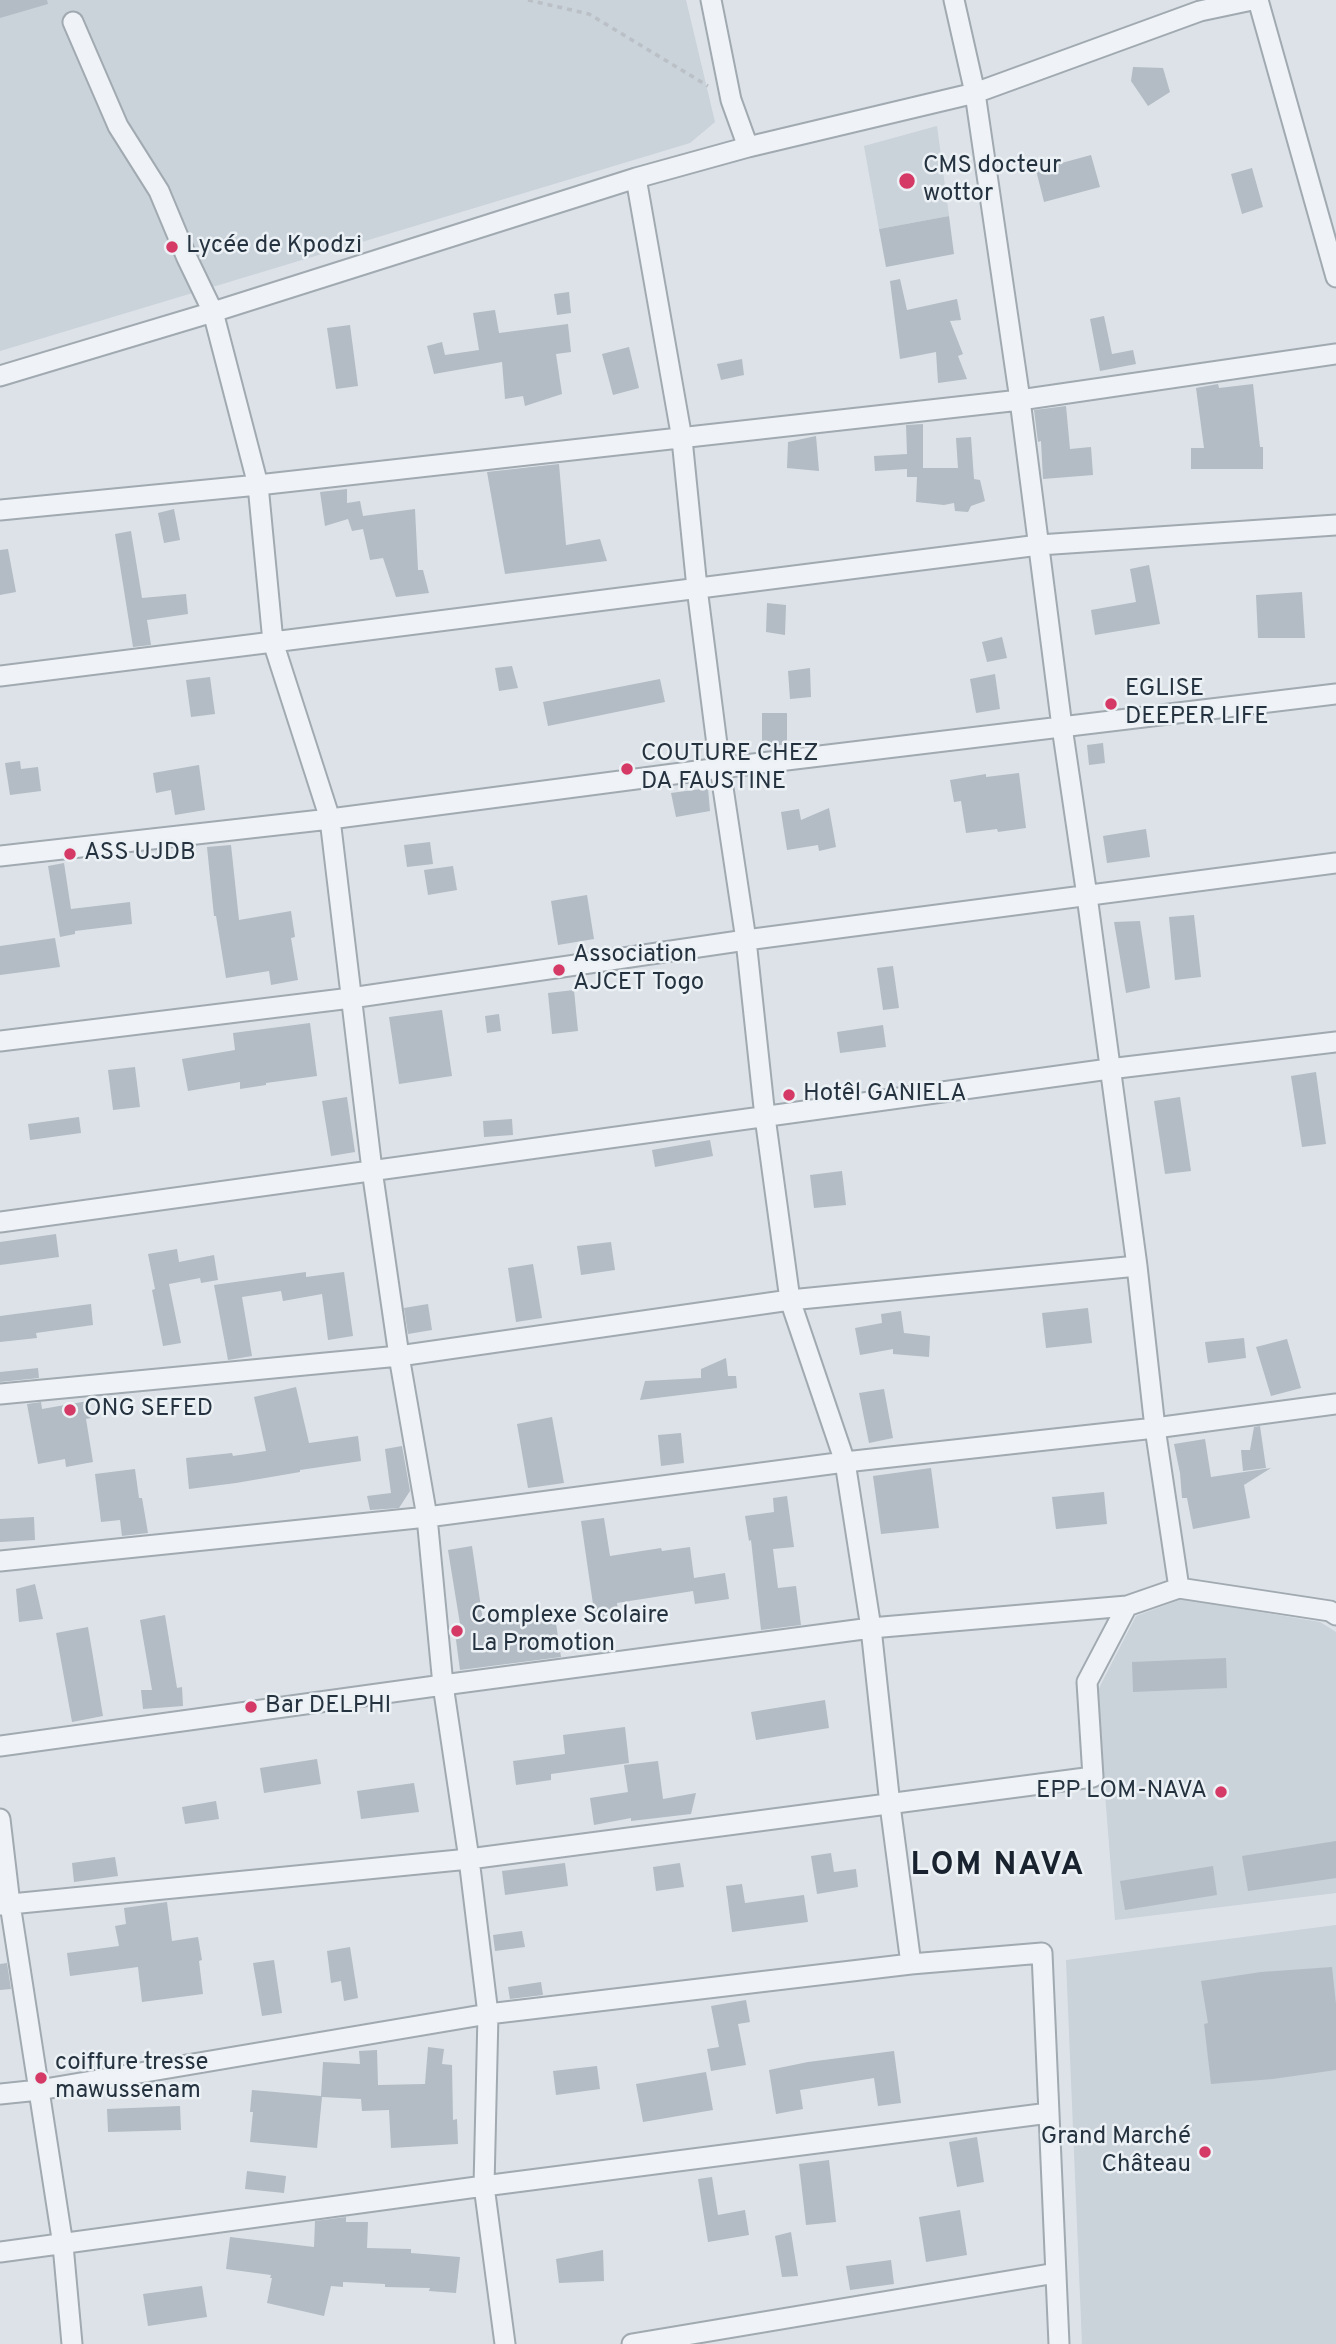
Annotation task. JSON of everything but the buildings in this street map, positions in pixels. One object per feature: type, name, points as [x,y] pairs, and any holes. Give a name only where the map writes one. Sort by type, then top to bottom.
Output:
[{"type":"street","points":[[711,0],[731,100],[748,147]]},
{"type":"street","points":[[954,0],[975,93],[1020,400],[1062,727],[1137,1266],[1155,1428],[1179,1588]]},
{"type":"street","points":[[0,376],[214,312],[636,178],[748,147],[975,93],[1198,5],[1252,0]]},
{"type":"street","points":[[1258,0],[1336,277]]},
{"type":"street","points":[[73,22],[118,127],[159,191],[187,258],[214,312],[258,485],[273,642],[330,819],[372,1170],[399,1356],[427,1517],[443,1685],[469,1859],[488,2014],[484,2186],[505,2344]]},
{"type":"street","points":[[636,178],[682,439],[697,587],[720,768],[746,940],[765,1117],[790,1300],[845,1462],[872,1628],[890,1805],[911,1964]]},
{"type":"street","points":[[0,510],[258,485],[1020,400],[1336,354]]},
{"type":"street","points":[[0,676],[1039,545],[1336,525]]},
{"type":"street","points":[[0,856],[330,819],[720,768],[1336,694]]},
{"type":"street","points":[[0,1041],[351,998],[746,940],[1336,863]]},
{"type":"street","points":[[0,1222],[1110,1069],[1336,1042]]},
{"type":"street","points":[[0,1394],[399,1356],[790,1300],[1137,1266]]},
{"type":"street","points":[[0,1561],[427,1517],[845,1462],[1155,1428],[1336,1404]]},
{"type":"street","points":[[0,1746],[872,1628],[1127,1606],[1179,1588],[1334,1612]]},
{"type":"street","points":[[5,1905],[469,1859],[1093,1777],[1087,1682],[1127,1606]]},
{"type":"street","points":[[0,1819],[5,1905],[64,2245],[72,2344]]},
{"type":"street","points":[[0,2094],[39,2090],[488,2014],[911,1964],[1042,1953],[1059,2344]]},
{"type":"street","points":[[0,2252],[1049,2113]]},
{"type":"street","points":[[632,2344],[1056,2273]]},
{"type":"path","points":[[528,0],[589,14],[731,100]]},
{"type":"shaded area","name":"Lycée de Kpodzi","points":[[0,0],[686,0],[715,122],[690,143],[0,351]]},
{"type":"shaded area","name":"CMS docteur wottor","points":[[937,126],[949,216],[879,229],[864,146]]},
{"type":"shaded area","name":"EPP LOM-NAVA","points":[[1182,1599],[1320,1622],[1336,1632],[1336,1893],[1115,1920],[1097,1692],[1136,1616]]},
{"type":"shaded area","name":"Grand Marché Château","points":[[1336,1925],[1336,2344],[1082,2344],[1066,1960]]},
{"type":"place","name":"CMS docteur wottor","points":[[907,181]]},
{"type":"place","name":"Lycée de Kpodzi","points":[[172,247]]},
{"type":"place","name":"EGLISE DEEPER LIFE","points":[[1111,704]]},
{"type":"place","name":"COUTURE CHEZ DA FAUSTINE","points":[[627,769]]},
{"type":"place","name":"ASS UJDB","points":[[70,854]]},
{"type":"place","name":"Association AJCET Togo","points":[[559,970]]},
{"type":"place","name":"Hotêl GANIELA","points":[[789,1095]]},
{"type":"place","name":"ONG SEFED","points":[[70,1410]]},
{"type":"place","name":"Complexe Scolaire La Promotion","points":[[457,1631]]},
{"type":"place","name":"Bar DELPHI","points":[[251,1707]]},
{"type":"place","name":"EPP LOM-NAVA","points":[[1221,1792]]},
{"type":"place","name":"coiffure tresse mawussenam","points":[[41,2078]]},
{"type":"place","name":"Grand Marché Château","points":[[1205,2152]]},
{"type":"district","name":"LOM NAVA","points":[[998,1868]]}]
